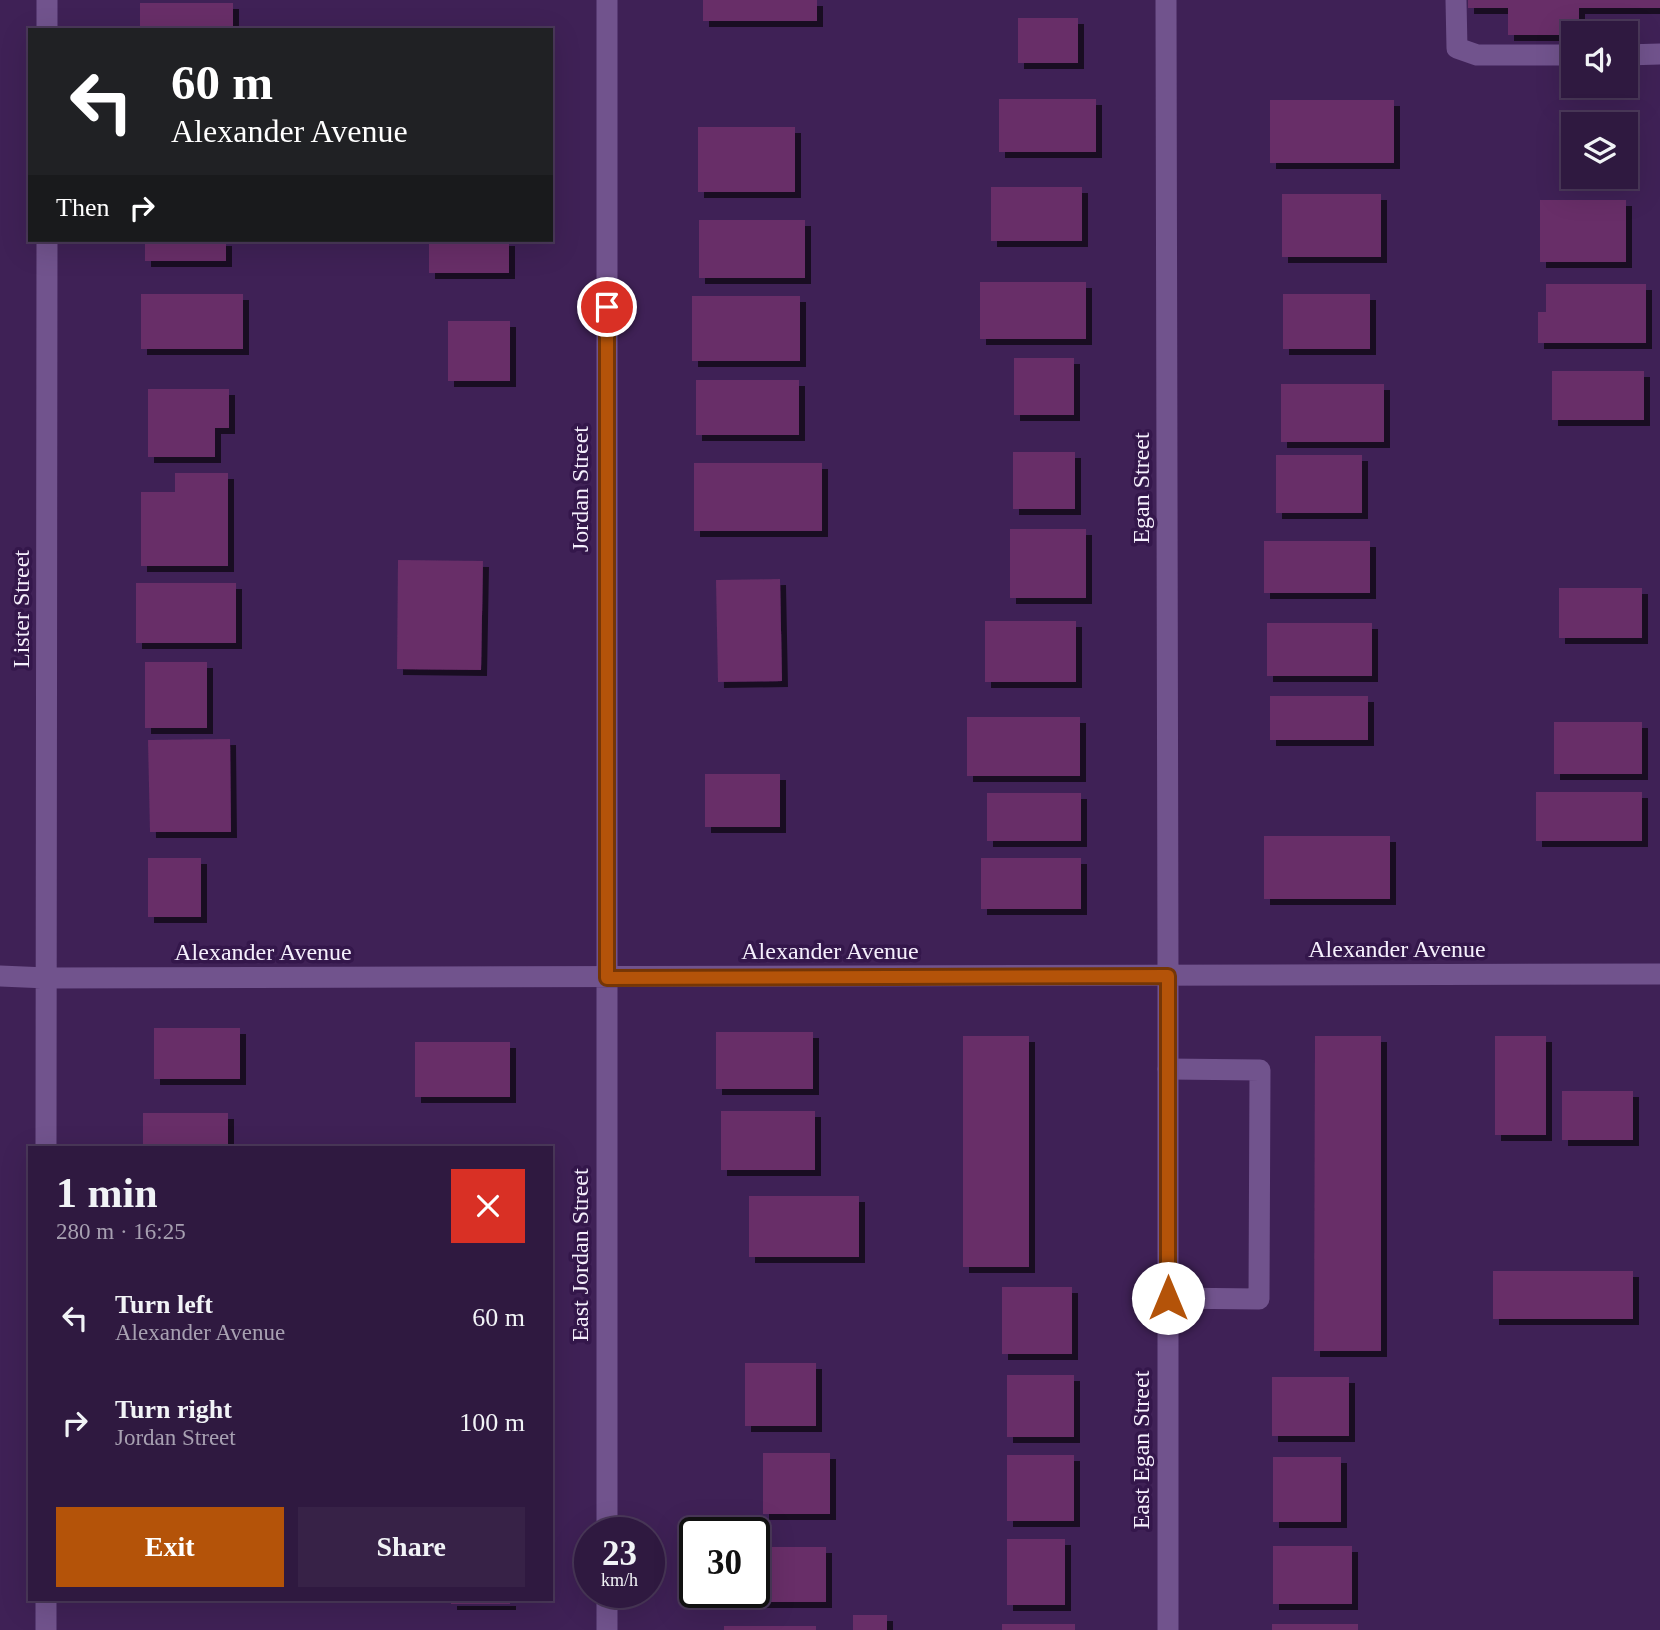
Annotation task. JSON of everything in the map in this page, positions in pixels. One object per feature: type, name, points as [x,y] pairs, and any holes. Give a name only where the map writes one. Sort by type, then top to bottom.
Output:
[{"type":"street","points":[[47,0],[47,28]]},
{"type":"street","name":"Jordan Street","points":[[607,0],[607,978]]},
{"type":"street","name":"Egan Street","points":[[1166,0],[1168,976]]},
{"type":"street","points":[[1456,0],[1457,48],[1477,55],[1561,55]]},
{"type":"street","points":[[1638,55],[1660,54]]},
{"type":"street","name":"Lister Street","points":[[47,242],[47,1146]]},
{"type":"street","name":"Alexander Avenue","points":[[0,976],[607,978],[1660,974]]},
{"type":"street","name":"East Egan Street","points":[[1168,976],[1168,1630]]},
{"type":"street","name":"East Jordan Street","points":[[607,978],[607,1517]]},
{"type":"street","points":[[1168,1069],[1260,1070],[1260,1084],[1259,1300],[1168,1298]]},
{"type":"street","points":[[46,1601],[46,1630]]},
{"type":"street","points":[[607,1608],[607,1630]]},
{"type":"building","points":[[703,0],[817,0],[817,21],[703,21]]},
{"type":"building","points":[[1468,0],[1660,0],[1660,8],[1579,8],[1579,21],[1561,21],[1561,35],[1508,35],[1508,8],[1468,8]]},
{"type":"building","points":[[140,3],[233,3],[233,28],[140,28]]},
{"type":"building","points":[[1018,18],[1078,18],[1078,63],[1018,63]]},
{"type":"building","points":[[999,99],[1096,99],[1096,152],[999,152]]},
{"type":"building","points":[[1270,100],[1394,100],[1394,163],[1270,163]]},
{"type":"building","points":[[698,127],[795,127],[795,192],[698,192]]},
{"type":"building","points":[[991,187],[1082,187],[1082,241],[991,241]]},
{"type":"building","points":[[1282,194],[1381,194],[1381,257],[1282,257]]},
{"type":"building","points":[[1540,200],[1626,200],[1626,262],[1540,262]]},
{"type":"building","points":[[699,220],[805,220],[805,278],[699,278]]},
{"type":"building","points":[[145,242],[226,242],[226,261],[145,261]]},
{"type":"building","points":[[429,242],[509,242],[509,273],[429,273]]},
{"type":"building","points":[[980,282],[1086,282],[1086,339],[980,339]]},
{"type":"building","points":[[1546,284],[1646,284],[1646,343],[1538,343],[1538,312],[1546,312]]},
{"type":"building","points":[[141,294],[243,294],[243,349],[141,349]]},
{"type":"building","points":[[1283,294],[1370,294],[1370,349],[1283,349]]},
{"type":"building","points":[[692,296],[800,296],[800,361],[692,361]]},
{"type":"building","points":[[448,321],[510,321],[510,381],[448,381]]},
{"type":"building","points":[[1014,358],[1074,358],[1074,415],[1014,415]]},
{"type":"building","points":[[1552,371],[1644,371],[1644,420],[1552,420]]},
{"type":"building","points":[[696,380],[799,380],[799,435],[696,435]]},
{"type":"building","points":[[1281,384],[1384,384],[1384,442],[1281,442]]},
{"type":"building","points":[[148,389],[229,389],[229,428],[215,428],[215,457],[148,457]]},
{"type":"building","points":[[1013,452],[1075,452],[1075,509],[1013,509]]},
{"type":"building","points":[[1276,455],[1362,455],[1362,513],[1276,513]]},
{"type":"building","points":[[694,463],[822,463],[822,531],[694,531]]},
{"type":"building","points":[[175,473],[228,473],[228,566],[141,566],[141,492],[175,492]]},
{"type":"building","points":[[1010,529],[1086,529],[1086,598],[1010,598]]},
{"type":"building","points":[[1264,541],[1370,541],[1370,593],[1264,593]]},
{"type":"building","points":[[398,560],[483,561],[481,670],[397,669]]},
{"type":"building","points":[[780,579],[782,681],[718,682],[716,580]]},
{"type":"building","points":[[136,583],[236,583],[236,643],[136,643]]},
{"type":"building","points":[[1559,588],[1642,588],[1642,638],[1559,638]]},
{"type":"building","points":[[985,621],[1076,621],[1076,682],[985,682]]},
{"type":"building","points":[[1267,623],[1372,623],[1372,676],[1267,676]]},
{"type":"building","points":[[145,662],[207,662],[207,728],[145,728]]},
{"type":"building","points":[[1270,696],[1368,696],[1368,740],[1270,740]]},
{"type":"building","points":[[967,717],[1080,717],[1080,776],[967,776]]},
{"type":"building","points":[[1554,722],[1642,722],[1642,774],[1554,774]]},
{"type":"building","points":[[230,739],[231,832],[150,832],[148,740]]},
{"type":"building","points":[[705,774],[780,774],[780,827],[705,827]]},
{"type":"building","points":[[1536,792],[1642,792],[1642,841],[1536,841]]},
{"type":"building","points":[[987,793],[1081,793],[1081,841],[987,841]]},
{"type":"building","points":[[1264,836],[1390,836],[1390,899],[1264,899]]},
{"type":"building","points":[[148,858],[201,858],[201,917],[148,917]]},
{"type":"building","points":[[981,858],[1081,858],[1081,909],[981,909]]},
{"type":"building","points":[[154,1028],[240,1028],[240,1079],[154,1079]]},
{"type":"building","points":[[716,1032],[813,1032],[813,1089],[716,1089]]},
{"type":"building","points":[[963,1036],[1029,1036],[1029,1267],[963,1267]]},
{"type":"building","points":[[1315,1036],[1381,1036],[1381,1351],[1314,1351]]},
{"type":"building","points":[[1495,1036],[1546,1036],[1546,1135],[1495,1135]]},
{"type":"building","points":[[415,1042],[510,1042],[510,1097],[415,1097]]},
{"type":"building","points":[[1562,1091],[1633,1091],[1633,1140],[1562,1140]]},
{"type":"building","points":[[721,1111],[815,1111],[815,1170],[721,1170]]},
{"type":"building","points":[[143,1113],[228,1113],[228,1146],[143,1146]]},
{"type":"building","points":[[749,1196],[859,1196],[859,1257],[749,1257]]},
{"type":"building","points":[[1493,1271],[1633,1271],[1633,1319],[1493,1319]]},
{"type":"building","points":[[1002,1287],[1072,1287],[1072,1354],[1002,1354]]},
{"type":"building","points":[[745,1363],[816,1363],[816,1426],[745,1426]]},
{"type":"building","points":[[1007,1375],[1074,1375],[1074,1437],[1007,1437]]},
{"type":"building","points":[[1272,1377],[1349,1377],[1349,1436],[1272,1436]]},
{"type":"building","points":[[763,1453],[830,1453],[830,1514],[763,1514]]},
{"type":"building","points":[[1007,1455],[1074,1455],[1074,1521],[1007,1521]]},
{"type":"building","points":[[1273,1457],[1341,1457],[1341,1522],[1273,1522]]},
{"type":"building","points":[[1007,1539],[1065,1539],[1065,1605],[1007,1605]]},
{"type":"building","points":[[1273,1546],[1352,1546],[1352,1604],[1273,1604]]},
{"type":"building","points":[[770,1547],[826,1547],[826,1602],[770,1602]]},
{"type":"building","points":[[451,1601],[510,1601],[510,1604],[451,1604]]},
{"type":"building","points":[[853,1615],[887,1615],[887,1630],[853,1630]]},
{"type":"building","points":[[1002,1624],[1075,1624],[1075,1630],[1002,1630]]},
{"type":"building","points":[[1272,1624],[1358,1624],[1358,1630],[1272,1630]]},
{"type":"building","points":[[724,1626],[816,1626],[816,1630],[724,1630]]},
{"type":"route","points":[[607,307],[607,978],[1168,976],[1168,1298]]}]
